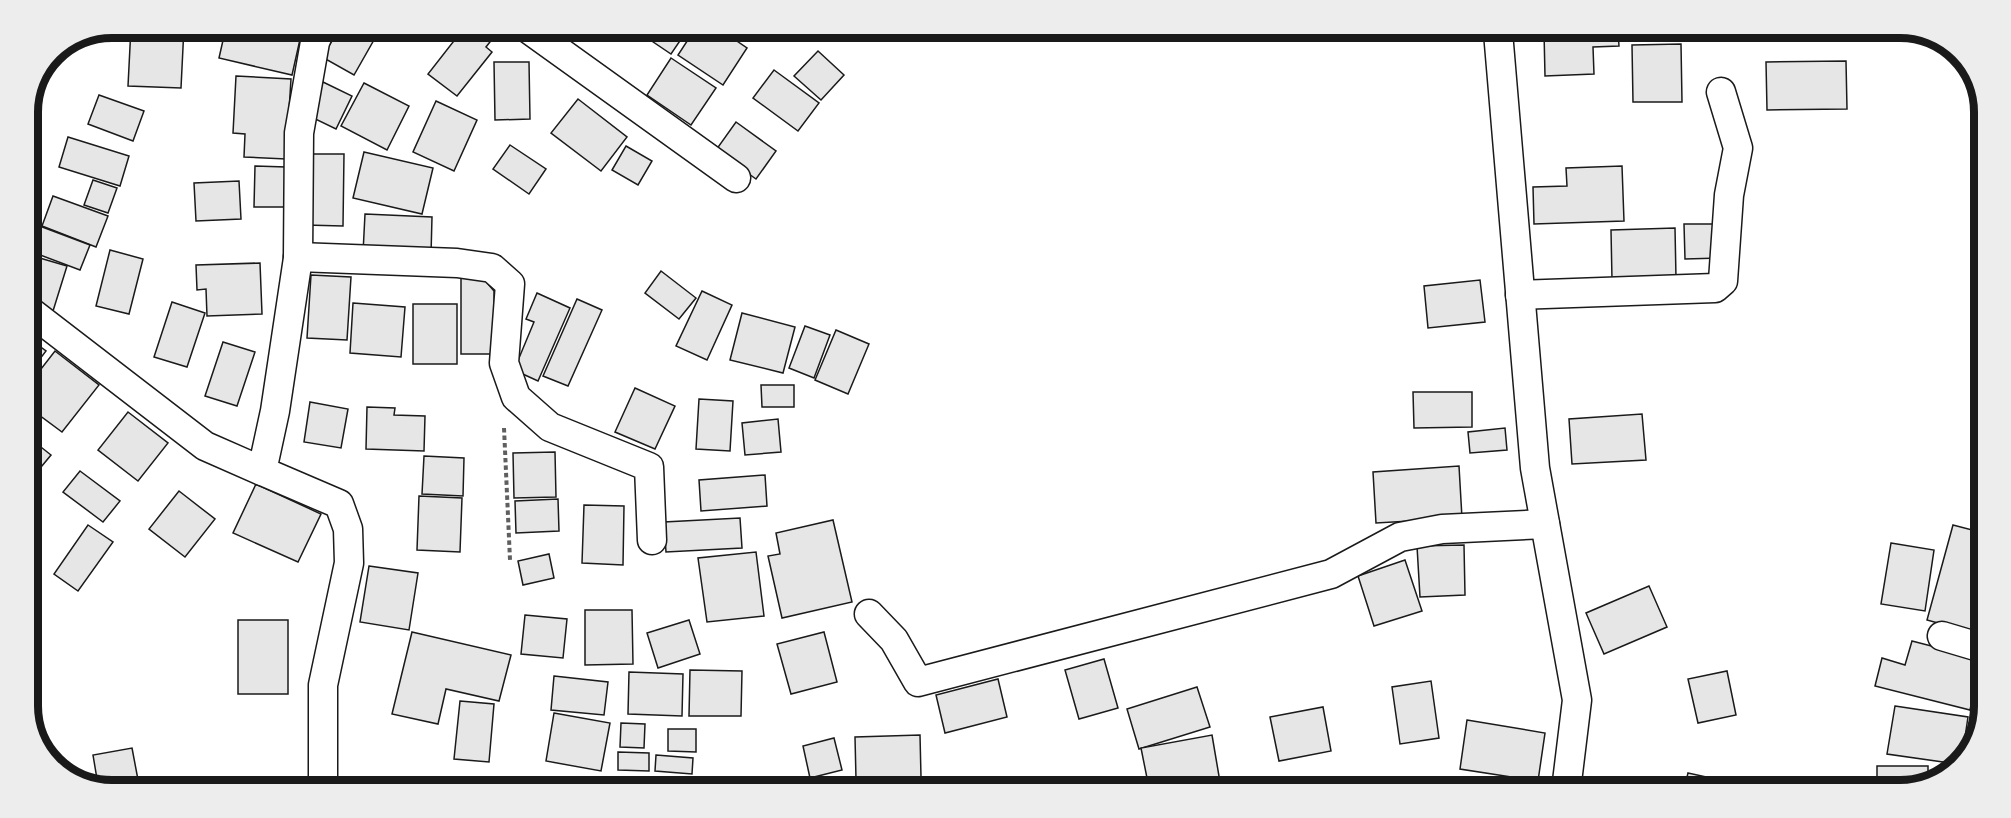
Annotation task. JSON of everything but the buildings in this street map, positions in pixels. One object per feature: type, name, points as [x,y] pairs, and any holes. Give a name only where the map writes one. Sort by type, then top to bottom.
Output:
[{"type":"street","points":[[262,471],[275,411],[298,257],[298,133],[317,37]]},
{"type":"street","points":[[540,37],[736,178]]},
{"type":"street","points":[[1498,37],[1535,468],[1577,700],[1567,780]]},
{"type":"street","points":[[1520,295],[1715,288],[1723,281],[1729,195],[1738,148],[1721,92]]},
{"type":"street","points":[[298,257],[457,263],[492,268],[510,284],[504,363],[516,397],[550,427],[649,467],[652,540]]},
{"type":"street","points":[[37,317],[205,446],[339,504],[348,529],[349,563],[323,685],[323,780]]},
{"type":"street","points":[[869,614],[894,640],[918,682],[1331,574],[1400,537],[1442,529],[1545,524]]},
{"type":"street","points":[[1942,636],[1974,646]]},
{"type":"path","points":[[510,560],[503,410],[512,387]]}]
